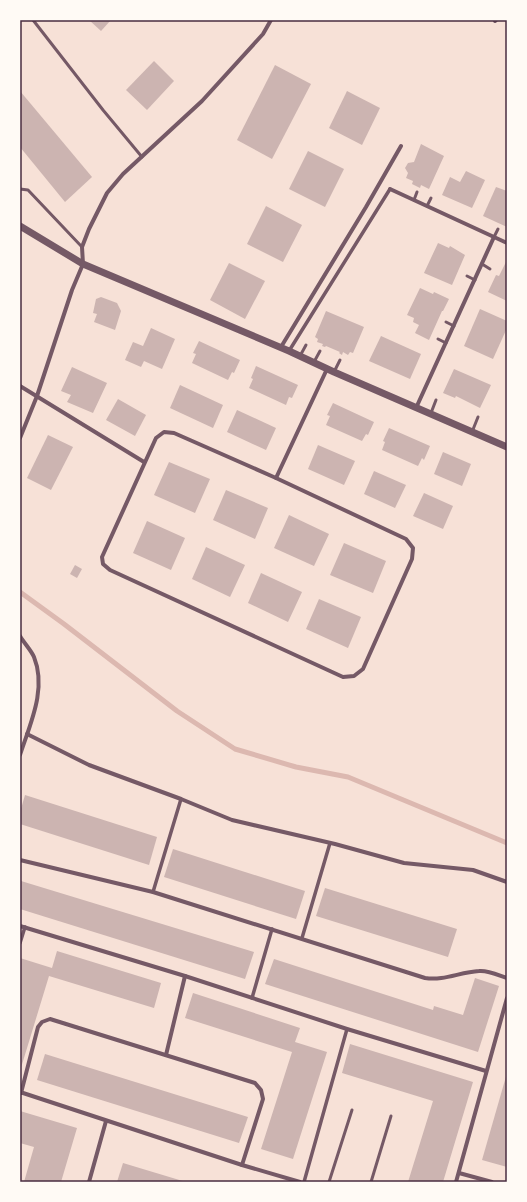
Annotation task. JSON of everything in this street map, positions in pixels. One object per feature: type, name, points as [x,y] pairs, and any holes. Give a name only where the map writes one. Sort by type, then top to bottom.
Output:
[{"type":"street","points":[[20,438],[37,396],[72,290],[83,264],[82,247],[89,229],[107,193],[123,174],[202,101],[263,34],[271,20]]},
{"type":"street","points":[[281,347],[366,208],[401,146]]},
{"type":"street","points":[[289,351],[390,189],[507,243]]},
{"type":"street","points":[[20,226],[83,264],[281,347],[314,363],[507,447]]},
{"type":"street","points":[[416,408],[494,237]]},
{"type":"street","points":[[276,478],[331,370]]},
{"type":"street","points":[[20,386],[144,462]]},
{"type":"street","points":[[164,432],[174,433],[276,478],[406,539],[413,548],[412,559],[363,669],[354,676],[343,677],[110,570],[102,564],[102,557],[144,462],[156,438],[164,432]]},
{"type":"street","points":[[20,636],[34,656],[39,677],[38,702],[20,755]]},
{"type":"street","points":[[27,734],[89,765],[181,799],[232,820],[330,843],[404,864],[473,870],[507,882]]},
{"type":"street","points":[[153,892],[181,799]]},
{"type":"street","points":[[302,938],[330,843]]},
{"type":"street","points":[[20,860],[153,892],[425,978],[441,979],[479,971],[486,971],[507,978]]},
{"type":"street","points":[[20,926],[185,976],[347,1029],[486,1071]]},
{"type":"street","points":[[20,943],[25,927]]},
{"type":"street","points":[[252,998],[272,929]]},
{"type":"street","points":[[166,1055],[185,976]]},
{"type":"street","points":[[456,1182],[507,998]]},
{"type":"street","points":[[242,1165],[263,1099],[260,1090],[255,1083],[50,1019],[42,1022],[38,1027],[20,1093],[242,1165],[300,1182]]},
{"type":"street","points":[[304,1182],[347,1029]]},
{"type":"street","points":[[89,1182],[106,1121]]},
{"type":"street","points":[[459,1173],[492,1182]]},
{"type":"lane","points":[[33,20],[103,110],[142,157]]},
{"type":"lane","points":[[20,189],[28,190],[82,247]]},
{"type":"lane","points":[[414,200],[417,192]]},
{"type":"lane","points":[[427,206],[431,198]]},
{"type":"lane","points":[[494,237],[498,229]]},
{"type":"lane","points":[[482,264],[490,268]]},
{"type":"lane","points":[[467,276],[475,280]]},
{"type":"lane","points":[[446,322],[454,326]]},
{"type":"lane","points":[[438,339],[446,343]]},
{"type":"lane","points":[[300,356],[306,345]]},
{"type":"lane","points":[[314,363],[320,351]]},
{"type":"lane","points":[[331,370],[340,360]]},
{"type":"lane","points":[[431,414],[436,400]]},
{"type":"lane","points":[[472,432],[478,417]]},
{"type":"lane","points":[[329,1182],[352,1110]]},
{"type":"lane","points":[[371,1182],[391,1116]]},
{"type":"building","points":[[89,20],[111,20],[101,31]]},
{"type":"building","points":[[154,61],[174,81],[147,110],[126,90]]},
{"type":"building","points":[[275,65],[311,84],[272,159],[237,140]]},
{"type":"building","points":[[20,91],[92,177],[65,202],[20,147]]},
{"type":"building","points":[[347,91],[380,108],[362,145],[329,128]]},
{"type":"building","points":[[421,144],[444,156],[429,189],[421,185],[420,188],[412,184],[413,181],[406,178],[408,173],[405,168],[408,163],[414,162]]},
{"type":"building","points":[[308,151],[344,169],[325,207],[289,189]]},
{"type":"building","points":[[466,171],[485,180],[472,208],[442,195],[450,177],[460,182]]},
{"type":"building","points":[[496,187],[507,191],[507,227],[483,216]]},
{"type":"building","points":[[266,206],[302,225],[283,262],[247,244]]},
{"type":"building","points":[[438,243],[449,248],[450,246],[465,255],[452,285],[424,273]]},
{"type":"building","points":[[507,260],[507,301],[488,292],[496,275],[499,276]]},
{"type":"building","points":[[229,263],[265,281],[245,319],[210,300]]},
{"type":"building","points":[[420,288],[433,294],[434,292],[449,299],[429,340],[415,333],[419,325],[413,322],[414,318],[407,315]]},
{"type":"building","points":[[101,297],[117,303],[121,311],[115,330],[94,322],[97,314],[93,313],[96,299]]},
{"type":"building","points":[[480,309],[507,321],[507,328],[493,359],[464,346]]},
{"type":"building","points":[[326,311],[364,327],[353,353],[350,352],[348,355],[343,352],[342,355],[339,353],[340,352],[326,346],[322,346],[323,344],[317,342],[318,339],[315,337]]},
{"type":"building","points":[[151,328],[175,339],[162,369],[144,361],[141,367],[125,360],[133,342],[143,346]]},
{"type":"building","points":[[381,336],[421,354],[410,379],[369,361]]},
{"type":"building","points":[[199,341],[240,360],[234,373],[232,372],[228,380],[192,363],[196,354],[193,353]]},
{"type":"building","points":[[256,366],[298,385],[292,398],[289,397],[286,405],[249,388]]},
{"type":"building","points":[[72,367],[107,383],[93,413],[67,402],[71,395],[61,391]]},
{"type":"building","points":[[454,369],[491,385],[480,408],[456,396],[455,398],[443,393]]},
{"type":"building","points":[[180,385],[223,405],[213,428],[170,408]]},
{"type":"building","points":[[118,399],[146,415],[135,436],[106,420]]},
{"type":"building","points":[[333,403],[374,422],[368,435],[366,434],[362,441],[326,425],[330,416],[327,415]]},
{"type":"building","points":[[237,410],[276,428],[266,450],[227,432]]},
{"type":"building","points":[[389,428],[430,446],[424,460],[422,458],[418,466],[382,450],[385,442],[383,441]]},
{"type":"building","points":[[48,435],[73,447],[51,490],[27,478]]},
{"type":"building","points":[[318,445],[355,461],[344,485],[308,469]]},
{"type":"building","points":[[443,452],[471,464],[462,486],[434,474]]},
{"type":"building","points":[[169,462],[210,479],[195,513],[154,495]]},
{"type":"building","points":[[374,471],[406,485],[395,508],[364,494]]},
{"type":"building","points":[[226,490],[268,508],[255,539],[213,520]]},
{"type":"building","points":[[424,493],[453,506],[443,529],[413,516]]},
{"type":"building","points":[[289,515],[329,534],[314,566],[274,548]]},
{"type":"building","points":[[147,521],[185,538],[171,570],[133,553]]},
{"type":"building","points":[[344,543],[386,561],[373,593],[330,575]]},
{"type":"building","points":[[206,547],[245,565],[230,597],[192,579]]},
{"type":"building","points":[[75,565],[82,569],[77,578],[70,574]]},
{"type":"building","points":[[261,573],[302,592],[288,622],[248,603]]},
{"type":"building","points":[[319,599],[361,617],[348,648],[306,629]]},
{"type":"building","points":[[25,795],[157,837],[149,865],[20,824],[20,812]]},
{"type":"building","points":[[173,849],[305,891],[296,919],[164,877]]},
{"type":"building","points":[[21,881],[254,952],[245,979],[20,909]]},
{"type":"building","points":[[325,888],[457,929],[448,957],[316,916]]},
{"type":"building","points":[[57,951],[161,983],[154,1008],[49,976],[20,1071],[20,958],[52,968]]},
{"type":"building","points":[[274,959],[433,1010],[434,1006],[463,1015],[475,978],[499,986],[478,1052],[265,984]]},
{"type":"building","points":[[193,993],[300,1028],[295,1042],[327,1052],[293,1159],[261,1149],[292,1052],[185,1018]]},
{"type":"building","points":[[350,1044],[473,1082],[443,1182],[408,1182],[433,1101],[342,1073]]},
{"type":"building","points":[[45,1054],[248,1117],[239,1143],[37,1080]]},
{"type":"building","points":[[507,1073],[507,1167],[482,1160]]},
{"type":"building","points":[[20,1111],[77,1128],[61,1182],[24,1182],[34,1147],[20,1143]]},
{"type":"building","points":[[123,1163],[186,1182],[117,1182]]},
{"type":"waterway","points":[[20,592],[177,711],[235,749],[296,767],[348,777],[507,843]]}]
